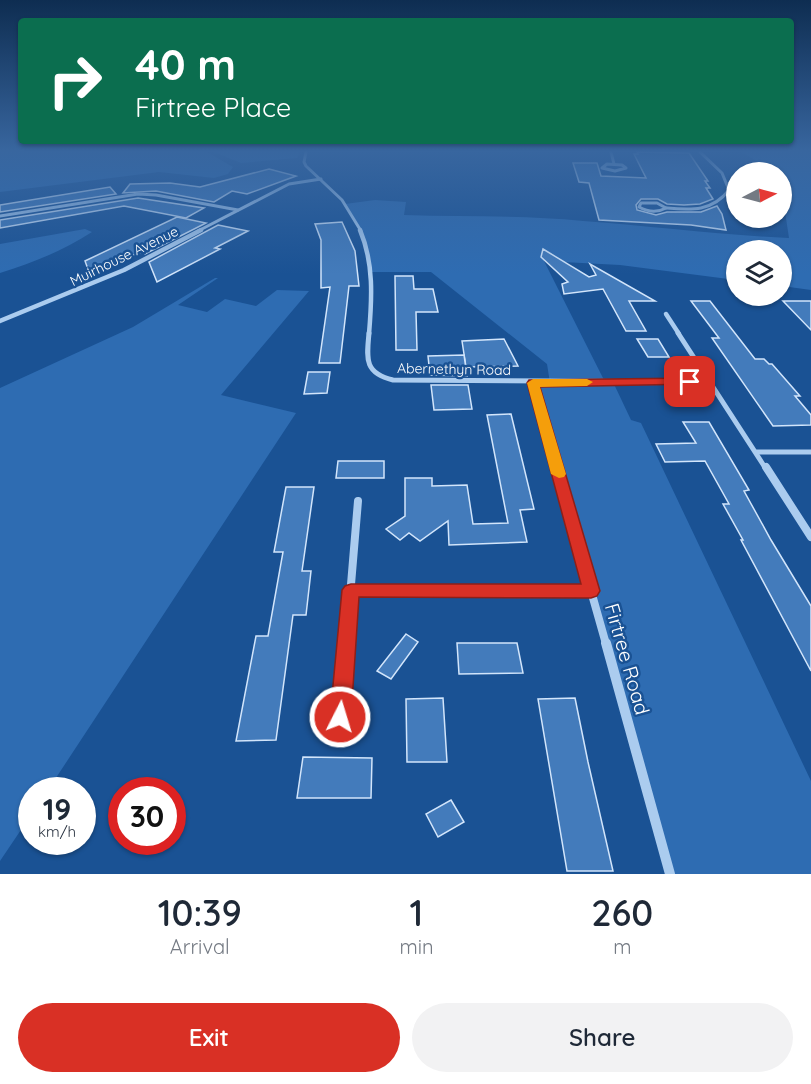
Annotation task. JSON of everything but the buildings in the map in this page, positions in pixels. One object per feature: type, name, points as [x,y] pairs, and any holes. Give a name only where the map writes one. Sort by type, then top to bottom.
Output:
[{"type":"street","name":"Muirhouse Avenue","points":[[0,321],[113,275],[272,193]]},
{"type":"street","name":"Abernethyn Road","points":[[334,193],[345,204],[369,249],[371,288],[367,358],[368,366],[384,379],[406,382],[710,382]]},
{"type":"street","points":[[666,208],[652,202],[638,206],[654,212],[666,208],[698,209],[716,206],[727,193]]},
{"type":"street","points":[[0,216],[138,194],[156,195],[238,210]]},
{"type":"street","points":[[666,314],[811,537]]},
{"type":"street","name":"Firtree Road","points":[[533,383],[670,874]]},
{"type":"street","points":[[757,452],[811,452]]},
{"type":"street","points":[[340,717],[358,501]]},
{"type":"street","points":[[351,590],[591,591]]},
{"type":"shaded area","points":[[792,193],[811,193],[811,290],[792,287],[792,240],[726,240],[726,279],[620,265],[544,261],[605,382],[613,382],[631,420],[641,423],[811,781],[811,874],[670,874],[533,383],[550,383],[547,364],[431,272],[372,272],[366,241],[345,204],[375,200],[406,202],[404,215],[561,219],[789,238],[787,228],[792,228]]},
{"type":"shaded area","points":[[85,229],[92,232],[47,256],[0,273],[0,244]]},
{"type":"shaded area","points":[[215,278],[218,278],[178,305],[207,312],[225,299],[256,306],[277,290],[309,291],[221,395],[296,413],[57,777],[18,777],[18,834],[0,861],[0,388],[133,327]]},
{"type":"slow traffic","points":[[559,474],[533,383],[587,382]]},
{"type":"route","points":[[340,717],[351,590],[591,591],[533,383],[690,382]]}]
